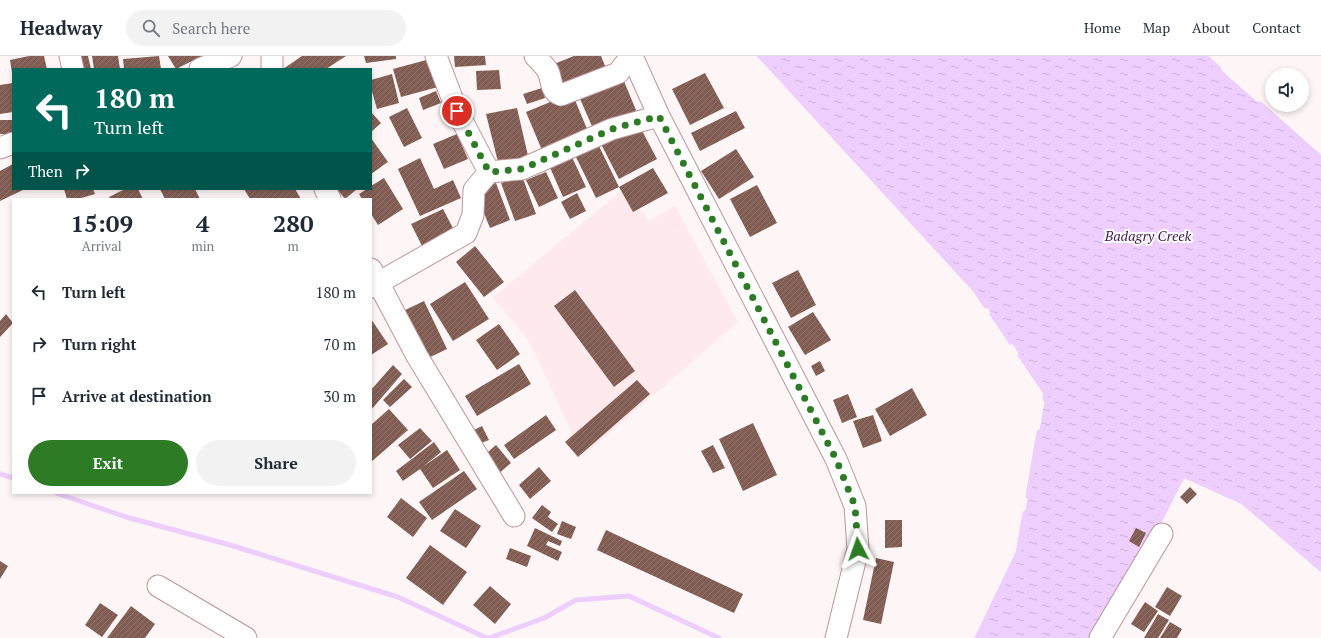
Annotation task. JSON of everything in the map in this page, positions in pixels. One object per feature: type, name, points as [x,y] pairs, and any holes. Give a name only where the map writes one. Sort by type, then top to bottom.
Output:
[{"type":"street","points":[[70,56],[73,68]]},
{"type":"street","points":[[202,68],[231,56]]},
{"type":"street","points":[[272,56],[272,68]]},
{"type":"street","points":[[436,56],[457,111],[489,172]]},
{"type":"street","points":[[535,56],[548,70],[554,89],[561,95],[618,73],[632,56],[659,116],[836,459],[855,506],[858,549],[836,638]]},
{"type":"street","points":[[514,516],[417,356],[374,280],[466,233],[473,215],[474,190],[489,172],[522,169],[612,129],[659,116]]},
{"type":"street","points":[[0,148],[12,143]]},
{"type":"street","points":[[1100,638],[1162,534]]},
{"type":"street","points":[[158,586],[246,638]]},
{"type":"shaded area","points":[[624,189],[649,221],[675,206],[738,322],[583,456],[529,341],[493,297]]},
{"type":"water","name":"Badagry Creek","points":[[760,56],[1205,56],[1265,109],[1265,112],[1269,112],[1321,158],[1321,569],[1243,502],[1184,475],[1097,638],[977,638],[1018,553],[1046,393],[976,291]]},
{"type":"building","points":[[29,56],[44,56],[47,68],[12,68],[12,73],[10,60]]},
{"type":"building","points":[[73,56],[88,56],[91,68],[77,68]]},
{"type":"building","points":[[92,56],[118,56],[120,68],[94,68]]},
{"type":"building","points":[[159,56],[161,68],[124,68],[123,59]]},
{"type":"building","points":[[168,56],[202,56],[178,68],[175,68]]},
{"type":"building","points":[[302,56],[346,56],[328,68],[284,68]]},
{"type":"building","points":[[364,56],[396,56],[396,59],[366,63]]},
{"type":"building","points":[[454,56],[485,56],[486,65],[455,67]]},
{"type":"building","points":[[574,56],[601,56],[608,73],[565,90],[554,64]]},
{"type":"building","points":[[430,59],[438,87],[401,97],[393,69]]},
{"type":"building","points":[[499,70],[501,89],[477,90],[476,71]]},
{"type":"building","points":[[705,73],[724,108],[690,125],[672,89]]},
{"type":"building","points":[[392,74],[399,103],[377,109],[372,92],[372,80]]},
{"type":"building","points":[[621,74],[638,115],[595,133],[577,92]]},
{"type":"building","points":[[12,83],[12,112],[0,114],[0,85]]},
{"type":"building","points":[[542,88],[545,98],[527,104],[523,94]]},
{"type":"building","points":[[436,91],[441,103],[423,110],[419,98]]},
{"type":"building","points":[[572,93],[590,136],[544,155],[526,112]]},
{"type":"building","points":[[407,108],[422,138],[404,147],[389,117]]},
{"type":"building","points":[[517,108],[529,160],[499,166],[486,114]]},
{"type":"building","points":[[736,111],[745,128],[700,151],[691,133]]},
{"type":"building","points":[[372,113],[381,123],[372,131]]},
{"type":"building","points":[[0,120],[12,120],[12,134],[0,134]]},
{"type":"building","points":[[639,125],[657,159],[619,179],[601,144]]},
{"type":"building","points":[[457,134],[468,159],[444,169],[433,144]]},
{"type":"building","points":[[372,139],[388,162],[372,173]]},
{"type":"building","points":[[596,140],[619,187],[596,198],[573,151]]},
{"type":"building","points":[[736,149],[754,177],[719,199],[701,171]]},
{"type":"building","points":[[570,153],[586,187],[563,197],[548,163]]},
{"type":"building","points":[[420,158],[434,189],[453,180],[461,198],[420,216],[398,169]]},
{"type":"building","points":[[12,165],[12,190],[23,190],[0,201],[0,171]]},
{"type":"building","points":[[653,168],[668,193],[633,212],[619,187]]},
{"type":"building","points":[[546,172],[558,198],[539,207],[526,180]]},
{"type":"building","points":[[522,176],[536,214],[515,221],[501,183]]},
{"type":"building","points":[[384,178],[403,209],[378,225],[372,216],[372,198],[361,198],[359,194],[365,190],[372,190],[372,185]]},
{"type":"building","points":[[496,183],[510,220],[490,228],[475,191]]},
{"type":"building","points":[[757,185],[777,223],[750,237],[730,199]]},
{"type":"building","points":[[64,190],[93,190],[95,194],[81,198],[67,198]]},
{"type":"building","points":[[123,190],[138,190],[142,198],[110,198]]},
{"type":"building","points":[[160,190],[196,190],[200,198],[164,198]]},
{"type":"building","points":[[245,190],[296,190],[300,198],[249,198]]},
{"type":"building","points":[[338,190],[356,190],[346,198],[344,198]]},
{"type":"building","points":[[577,193],[586,211],[570,219],[561,202]]},
{"type":"building","points":[[443,209],[455,232],[423,248],[411,224]]},
{"type":"building","points":[[475,246],[504,282],[484,297],[456,262]]},
{"type":"building","points":[[798,270],[816,305],[791,318],[772,283]]},
{"type":"building","points":[[465,282],[489,319],[453,341],[430,304]]},
{"type":"building","points":[[575,290],[635,371],[614,387],[554,306]]},
{"type":"building","points":[[424,301],[447,349],[422,361],[399,313]]},
{"type":"building","points":[[813,312],[831,340],[805,355],[788,327]]},
{"type":"building","points":[[6,314],[12,322],[12,324],[0,337],[0,321]]},
{"type":"building","points":[[372,320],[388,344],[372,354]]},
{"type":"building","points":[[499,324],[520,354],[497,370],[476,340]]},
{"type":"building","points":[[820,361],[825,371],[816,376],[811,366]]},
{"type":"building","points":[[519,364],[531,384],[477,416],[465,396]]},
{"type":"building","points":[[393,365],[402,374],[372,409],[372,389]]},
{"type":"building","points":[[404,379],[412,387],[390,407],[383,400]]},
{"type":"building","points":[[637,380],[650,394],[578,457],[565,442]]},
{"type":"building","points":[[912,388],[927,415],[890,436],[875,409]]},
{"type":"building","points":[[848,394],[857,417],[842,423],[833,400]]},
{"type":"building","points":[[389,409],[408,430],[372,461],[372,424]]},
{"type":"building","points":[[546,415],[556,430],[514,459],[504,445]]},
{"type":"building","points":[[873,415],[882,441],[863,448],[853,421]]},
{"type":"building","points":[[753,423],[777,475],[743,491],[719,439]]},
{"type":"building","points":[[482,426],[489,440],[476,445],[470,432]]},
{"type":"building","points":[[420,428],[432,441],[410,459],[398,445]]},
{"type":"building","points":[[434,442],[441,452],[424,466],[447,450],[460,470],[433,488],[420,469],[403,481],[396,471]]},
{"type":"building","points":[[496,445],[511,463],[497,475],[481,458]]},
{"type":"building","points":[[713,445],[725,468],[713,473],[701,451]]},
{"type":"building","points":[[539,467],[551,481],[530,499],[519,485]]},
{"type":"building","points":[[464,471],[477,489],[432,520],[419,502]]},
{"type":"building","points":[[1190,487],[1197,494],[1187,504],[1180,497]]},
{"type":"building","points":[[401,498],[427,518],[413,537],[387,517]]},
{"type":"building","points":[[542,505],[551,512],[548,517],[558,524],[552,532],[532,518]]},
{"type":"building","points":[[455,509],[481,526],[466,548],[440,531]]},
{"type":"building","points":[[885,520],[902,520],[902,547],[885,548]]},
{"type":"building","points":[[562,521],[576,527],[571,539],[557,534]]},
{"type":"building","points":[[535,528],[562,541],[560,546],[548,541],[546,545],[562,552],[558,561],[527,546]]},
{"type":"building","points":[[1136,528],[1146,533],[1139,547],[1129,541]]},
{"type":"building","points":[[606,530],[743,594],[734,613],[597,550]]},
{"type":"building","points":[[430,545],[467,572],[443,605],[406,578]]},
{"type":"building","points":[[510,548],[531,556],[527,567],[506,559]]},
{"type":"building","points":[[876,558],[894,562],[881,624],[863,620]]},
{"type":"building","points":[[0,561],[8,566],[0,579]]},
{"type":"building","points":[[490,586],[511,604],[495,624],[473,605]]},
{"type":"building","points":[[1167,587],[1182,596],[1170,616],[1155,607]]},
{"type":"building","points":[[1145,602],[1158,611],[1144,632],[1131,624]]},
{"type":"building","points":[[100,603],[118,615],[102,637],[85,625]]},
{"type":"building","points":[[131,606],[155,624],[145,638],[107,638]]},
{"type":"building","points":[[1158,614],[1169,620],[1158,638],[1144,638]]},
{"type":"building","points":[[1170,622],[1182,629],[1177,638],[1160,638]]},
{"type":"waterway","points":[[760,56],[976,291],[986,306]]},
{"type":"waterway","points":[[1205,56],[1219,69]]},
{"type":"waterway","points":[[1260,104],[1321,158]]},
{"type":"waterway","points":[[992,314],[1011,342]]},
{"type":"waterway","points":[[1020,355],[1046,393],[1045,399]]},
{"type":"waterway","points":[[1028,496],[1039,432]]},
{"type":"waterway","points":[[0,474],[12,478]]},
{"type":"waterway","points":[[1157,526],[1183,475],[1243,502],[1321,569]]},
{"type":"waterway","points":[[59,494],[126,517],[230,545],[398,597],[487,638]]},
{"type":"waterway","points":[[977,638],[1018,553],[1025,513]]},
{"type":"waterway","points":[[489,638],[544,618],[576,600],[629,596],[719,638]]},
{"type":"route","points":[[457,111],[489,172],[522,169],[612,129],[659,116],[836,459],[855,506],[858,549]]}]
